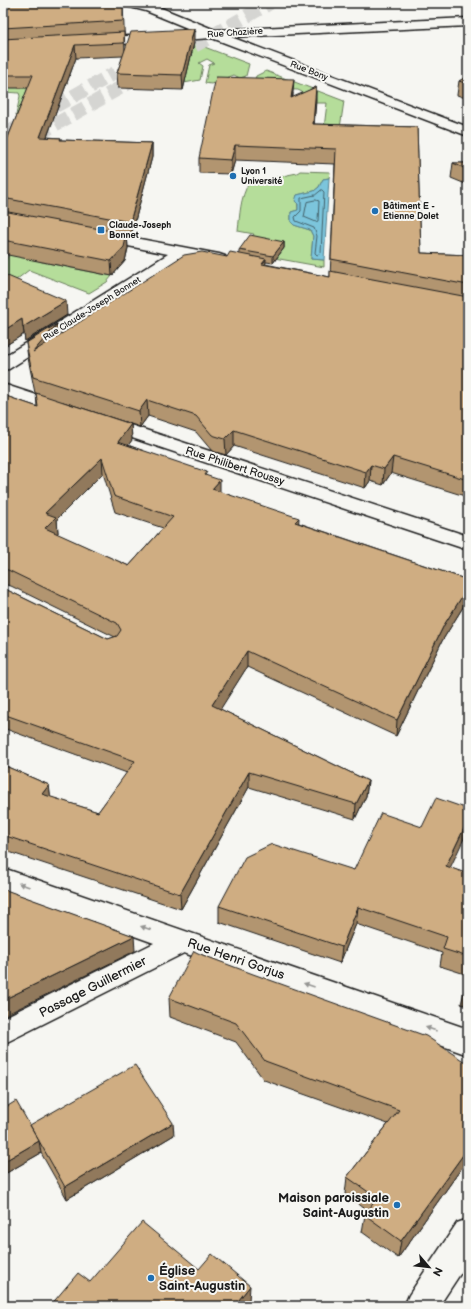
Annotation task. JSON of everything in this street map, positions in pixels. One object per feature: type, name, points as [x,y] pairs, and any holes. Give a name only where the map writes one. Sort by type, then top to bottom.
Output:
[{"type":"street","name":"Rue Bony","points":[[130,3],[147,6],[216,35],[468,132]]},
{"type":"street","name":"Rue Chazière","points":[[79,42],[265,31],[468,22]]},
{"type":"street","points":[[82,233],[235,262]]},
{"type":"street","name":"Rue Claude-Joseph Bonnet","points":[[3,365],[182,252]]},
{"type":"street","name":"Rue Philibert Roussy","points":[[3,389],[468,543]]},
{"type":"street","name":"Rue Henri Gorjus","points":[[3,878],[468,1042]]},
{"type":"street","name":"Passage Guillermier","points":[[3,1032],[183,941]]},
{"type":"street","points":[[420,1306],[468,1234]]},
{"type":"green space","points":[[194,43],[249,64],[246,76],[240,78],[234,75],[211,84],[205,83],[209,65],[214,63],[207,59],[199,63],[203,66],[200,80],[184,83]]},
{"type":"green space","points":[[266,71],[344,101],[340,128],[324,128],[327,103],[309,103],[302,92],[298,90],[253,88],[256,76]]},
{"type":"green space","points":[[3,87],[35,88],[18,115],[16,115],[20,96],[19,93],[3,92]]},
{"type":"green space","points":[[300,171],[330,172],[329,178],[323,179],[319,187],[314,191],[297,195],[298,210],[291,212],[291,222],[294,225],[310,230],[313,236],[311,259],[324,260],[324,267],[241,252],[254,234],[238,231],[242,200],[249,183],[297,173]]},
{"type":"green space","points":[[12,249],[42,262],[112,276],[107,282],[89,293],[29,270],[12,283],[3,277],[3,265]]},
{"type":"water","points":[[329,178],[324,260],[311,259],[313,236],[310,230],[294,225],[291,222],[291,212],[298,210],[298,204],[295,201],[297,195],[314,191],[319,187],[323,179]]},
{"type":"building","points":[[3,3],[123,3],[123,21],[3,28]]},
{"type":"building","points":[[194,29],[182,75],[117,73],[131,32]]},
{"type":"building","points":[[124,32],[124,43],[75,45],[40,137],[61,138],[60,140],[152,143],[130,222],[3,198],[3,147],[33,75],[3,75],[3,39]]},
{"type":"building","points":[[468,76],[468,84],[459,81]]},
{"type":"building","points":[[216,77],[294,79],[291,98],[316,87],[313,124],[417,127],[421,253],[468,255],[468,285],[331,259],[336,149],[235,145],[231,160],[199,158]]},
{"type":"building","points":[[453,163],[468,163],[468,170]]},
{"type":"building","points":[[3,211],[127,234],[124,247],[111,261],[3,240]]},
{"type":"building","points":[[250,235],[284,242],[273,256],[239,250]]},
{"type":"building","points":[[202,252],[227,257],[230,252],[266,259],[262,264],[330,277],[330,271],[468,297],[468,480],[393,457],[384,469],[371,465],[366,472],[234,430],[225,439],[212,435],[196,416],[147,400],[139,411],[33,377],[26,343],[57,324],[33,352],[184,255]]},
{"type":"building","points":[[3,274],[66,301],[23,327],[22,319],[3,331]]},
{"type":"building","points":[[36,393],[131,424],[118,442],[207,472],[205,475],[220,480],[212,489],[299,518],[295,522],[468,580],[468,587],[444,625],[397,720],[247,651],[212,705],[368,781],[356,804],[249,772],[180,894],[3,835],[3,765],[49,785],[42,794],[98,812],[135,761],[3,714],[3,588],[108,639],[117,636],[121,630],[117,623],[8,570],[3,569],[3,395],[38,407]],"holes":[[[102,458],[114,496],[173,517],[129,566],[45,528],[56,517],[45,513]]]},
{"type":"building","points":[[436,798],[468,809],[468,820],[446,866],[468,874],[468,957],[443,949],[447,937],[358,907],[342,947],[219,906],[245,857],[272,844],[354,870],[381,813],[422,827]]},
{"type":"building","points":[[3,889],[134,936],[3,1000]]},
{"type":"building","points":[[194,951],[253,974],[426,1036],[468,1064],[468,1148],[401,1241],[365,1215],[377,1198],[347,1177],[399,1110],[265,1061],[236,1023],[169,998]]},
{"type":"building","points":[[468,977],[468,989],[465,988]]},
{"type":"building","points":[[135,1065],[173,1123],[65,1187],[30,1125]]},
{"type":"building","points":[[16,1101],[39,1141],[3,1162],[3,1109]]},
{"type":"building","name":"Église Saint-Augustin","points":[[142,1222],[199,1269],[212,1254],[250,1286],[238,1301],[244,1306],[50,1306],[78,1273],[90,1282]]},
{"type":"tunnel","points":[[3,154],[270,3]]},
{"type":"tunnel","points":[[3,135],[115,73]]},
{"type":"place","name":"Lyon 1 Université","points":[[233,176]]},
{"type":"place","name":"Bâtiment E - Etienne Dolet","points":[[375,211]]},
{"type":"place","name":"Claude-Joseph Bonnet","points":[[101,230]]},
{"type":"place","name":"Maison paroissiale Saint-Augustin","points":[[397,1205]]},
{"type":"place","name":"Église Saint-Augustin","points":[[151,1278]]}]
